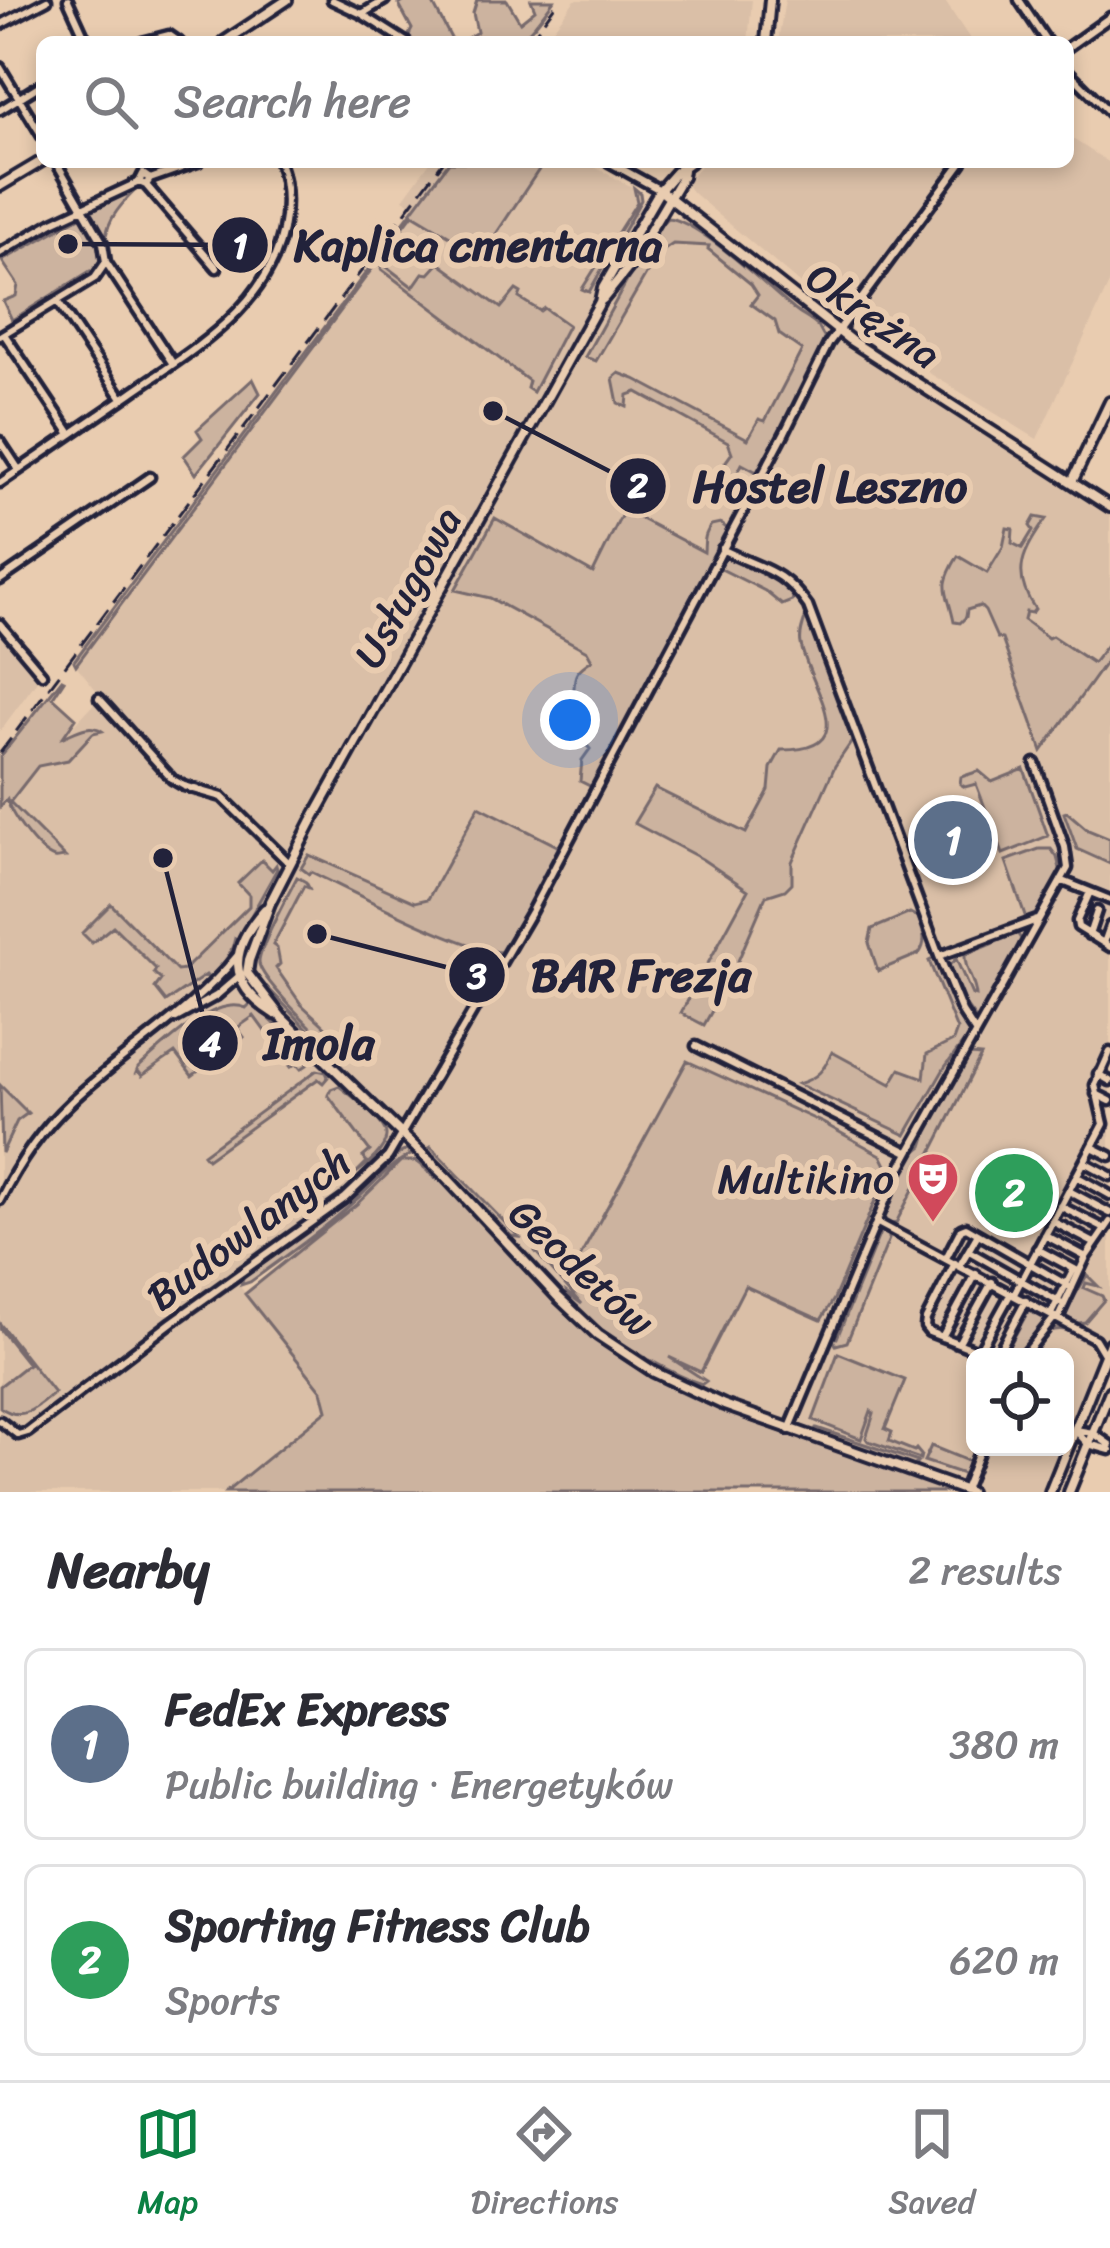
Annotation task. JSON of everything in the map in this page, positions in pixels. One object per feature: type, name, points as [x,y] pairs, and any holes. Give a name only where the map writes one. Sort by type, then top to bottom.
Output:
[{"type":"street","points":[[0,25],[47,0]]},
{"type":"street","points":[[68,0],[84,36]]},
{"type":"street","points":[[233,36],[287,0]]},
{"type":"street","points":[[332,0],[397,36]]},
{"type":"street","points":[[362,14],[386,0]]},
{"type":"street","points":[[767,36],[770,0]]},
{"type":"street","points":[[1019,0],[1043,36]]},
{"type":"street","points":[[1074,43],[1110,16]]},
{"type":"street","points":[[0,67],[36,126]]},
{"type":"street","points":[[1074,76],[1110,113]]},
{"type":"street","points":[[0,110],[36,88]]},
{"type":"street","points":[[0,186],[36,165]]},
{"type":"street","points":[[60,168],[104,247],[106,262],[173,364]]},
{"type":"street","points":[[138,168],[217,268]]},
{"type":"street","points":[[0,253],[82,208],[180,168]]},
{"type":"street","points":[[0,483],[173,364],[248,302],[281,245],[287,204],[280,168]]},
{"type":"street","name":"Okrężna","points":[[620,168],[670,197],[837,331],[1110,507]]},
{"type":"street","name":"Usługowa","points":[[172,1020],[224,991],[247,967],[290,864],[603,289],[660,190],[682,168]]},
{"type":"street","name":"Usługowa","points":[[600,302],[628,268],[686,168]]},
{"type":"street","name":"Budowlanych","points":[[0,1421],[23,1435],[376,1171],[402,1135],[531,912],[837,331],[958,168]]},
{"type":"street","points":[[70,434],[2,335],[95,278],[106,262]]},
{"type":"street","points":[[57,301],[123,399]]},
{"type":"street","points":[[1071,482],[1110,402]]},
{"type":"street","points":[[0,441],[19,470]]},
{"type":"street","points":[[0,580],[150,477]]},
{"type":"street","points":[[722,550],[759,564],[793,586],[808,606],[939,956],[975,1032]]},
{"type":"street","points":[[0,624],[42,674]]},
{"type":"street","points":[[99,698],[172,779],[222,797],[290,864]]},
{"type":"street","points":[[789,1430],[908,1152],[1068,868],[1035,763]]},
{"type":"street","points":[[1063,880],[1110,900]]},
{"type":"street","points":[[1090,892],[1077,921],[1080,930],[1107,945],[1110,926]]},
{"type":"street","name":"Usługowa","points":[[0,1200],[28,1152],[70,1102],[219,979],[270,903]]},
{"type":"street","points":[[924,916],[935,911]]},
{"type":"street","points":[[1089,935],[1097,911]]},
{"type":"street","points":[[939,956],[958,945],[1038,920]]},
{"type":"street","points":[[237,956],[238,976]]},
{"type":"street","points":[[219,979],[250,979],[247,967]]},
{"type":"street","name":"Geodetów","points":[[238,976],[264,1007],[281,1017]]},
{"type":"street","name":"Geodetów","points":[[250,979],[281,1017],[475,1207],[558,1297],[631,1358],[680,1385],[789,1430],[967,1491]]},
{"type":"street","points":[[224,991],[249,992]]},
{"type":"street","points":[[696,1046],[908,1152]]},
{"type":"street","points":[[981,1348],[1105,1124],[1095,1085],[1109,1058]]},
{"type":"street","points":[[1098,1074],[1110,1081]]},
{"type":"street","points":[[1096,1094],[1110,1101]]},
{"type":"street","points":[[1100,1132],[1110,1137]]},
{"type":"street","points":[[1092,1147],[1110,1156]]},
{"type":"street","points":[[1084,1162],[1110,1176]]},
{"type":"street","points":[[1076,1176],[1110,1195]]},
{"type":"street","points":[[1069,1190],[1110,1213]]},
{"type":"street","points":[[1030,1348],[1055,1316],[1077,1271],[1108,1226],[1060,1206]]},
{"type":"street","points":[[1052,1221],[1094,1243]]},
{"type":"street","points":[[876,1222],[1095,1339],[1103,1359]]},
{"type":"street","points":[[946,1258],[963,1228],[1069,1286]]},
{"type":"street","points":[[971,1348],[927,1330],[925,1322],[978,1234]]},
{"type":"street","points":[[1045,1235],[1086,1256]]},
{"type":"street","points":[[1037,1249],[1077,1271]]},
{"type":"street","points":[[969,1251],[1061,1303]]},
{"type":"street","points":[[942,1337],[976,1274]]},
{"type":"street","points":[[958,1343],[992,1282]]},
{"type":"street","points":[[1000,1348],[1026,1301]]},
{"type":"street","points":[[1050,1492],[1110,1339],[1095,1339]]},
{"type":"street","points":[[1069,1492],[1110,1391]]},
{"type":"street","points":[[1075,1430],[1093,1433],[1110,1448]]},
{"type":"street","points":[[1075,1430],[1088,1444],[1110,1448]]},
{"type":"street","points":[[967,1491],[978,1456]]},
{"type":"shaded area","points":[[406,0],[431,0],[450,36],[408,36],[412,29],[399,5]]},
{"type":"shaded area","points":[[477,0],[507,0],[520,22],[535,10],[531,0],[554,0],[522,36],[471,36],[477,32],[473,13]]},
{"type":"shaded area","points":[[575,0],[752,0],[749,36],[548,36]]},
{"type":"shaded area","points":[[785,0],[944,0],[968,36],[779,36]]},
{"type":"shaded area","points":[[1074,140],[1110,163],[1110,282],[1037,439],[844,321],[686,183],[698,168],[1074,168]]},
{"type":"shaded area","points":[[426,168],[444,168],[415,206],[403,199]]},
{"type":"shaded area","points":[[444,168],[540,168],[482,255],[413,214],[76,665],[74,661]]},
{"type":"shaded area","points":[[464,168],[596,168],[634,188],[636,205],[662,220],[682,215],[847,342],[1110,515],[1110,1343],[1074,1432],[1074,1348],[966,1348],[966,1456],[1064,1456],[1050,1492],[969,1492],[768,1422],[654,1372],[598,1335],[402,1135],[361,1185],[231,1275],[322,1391],[327,1410],[226,1492],[0,1492],[0,768],[41,716],[63,737],[101,696],[76,665],[414,214]]},
{"type":"shaded area","points":[[139,182],[112,219],[105,238],[106,262],[95,278],[90,271],[12,320],[3,301],[16,296],[18,285],[2,261],[82,216],[101,247],[82,208]]},
{"type":"shaded area","points":[[634,188],[641,200],[589,292],[582,289],[637,202]]},
{"type":"shaded area","points":[[667,218],[715,243],[814,323],[829,343],[765,468],[757,472],[742,464],[728,492],[720,484],[719,471],[732,453],[728,442],[637,392],[628,395],[627,407],[618,403],[613,378],[619,373],[635,379],[748,439],[759,419],[765,421],[802,350],[751,304],[758,295],[751,284],[709,246],[673,244],[658,254],[596,361],[585,357],[654,232]]},
{"type":"shaded area","points":[[439,263],[501,308],[516,290],[521,293],[519,298],[568,325],[533,392],[527,388],[529,381],[381,269],[383,264],[413,287]]},
{"type":"shaded area","points":[[253,379],[260,393],[196,474],[184,456],[202,438],[197,430]]},
{"type":"shaded area","points":[[624,510],[704,552],[708,529],[720,523],[729,536],[723,549],[759,564],[795,589],[792,601],[782,605],[715,566],[596,789],[580,781],[582,760],[590,749],[573,732],[568,718],[576,674],[592,660],[587,651],[490,598],[455,590],[495,518],[593,573]]},
{"type":"shaded area","points":[[1035,517],[1046,519],[1023,562],[1023,584],[1035,609],[1026,612],[1024,620],[1093,663],[1110,641],[1110,656],[1042,751],[1002,639],[997,638],[980,606],[967,610],[960,623],[954,622],[946,589],[958,556],[987,573],[1003,547],[1007,528],[1013,529],[1012,543],[1022,548]]},
{"type":"shaded area","points":[[810,614],[857,734],[835,766],[792,862],[792,883],[766,896],[704,1025],[681,1013],[748,890],[634,823],[655,788],[746,833],[769,790],[771,768],[781,750],[807,747],[821,740],[827,728],[801,644]]},
{"type":"shaded area","points":[[0,624],[42,674],[0,731]]},
{"type":"shaded area","points":[[62,679],[53,697],[76,718],[63,737],[87,728],[102,731],[93,733],[68,760],[38,766],[10,802],[65,857],[55,858],[25,832],[7,799],[0,807],[0,757]]},
{"type":"shaded area","points":[[1024,769],[1048,836],[1003,854],[976,784],[965,787],[961,777],[979,771],[992,782]]},
{"type":"shaded area","points":[[479,806],[563,849],[506,952],[440,933],[301,868],[309,855],[415,902],[428,899]]},
{"type":"shaded area","points":[[1067,812],[1088,830],[1110,839],[1110,864],[1077,849]]},
{"type":"shaded area","points":[[1051,849],[1063,880],[1038,920],[1028,924],[1006,861]]},
{"type":"shaded area","points":[[262,860],[277,869],[223,965],[210,980],[206,975],[166,1002],[155,988],[161,980],[156,969],[113,926],[92,943],[82,933],[111,904],[177,971],[184,970],[249,906],[249,895],[238,883]]},
{"type":"shaded area","points":[[297,877],[309,888],[304,886],[273,945],[280,964],[276,968],[301,1004],[353,1048],[346,1061],[283,998],[259,963]]},
{"type":"shaded area","points":[[910,913],[922,927],[922,949],[878,971],[869,943],[872,929]]},
{"type":"shaded area","points":[[1017,933],[1021,939],[977,1021],[947,967],[956,959],[976,996],[965,955]]},
{"type":"shaded area","points":[[935,958],[970,1034],[906,1135],[798,1084],[820,1072],[832,1052],[891,1084],[900,1069],[924,1078],[927,1054],[953,1041],[957,1030],[929,961]]},
{"type":"shaded area","points":[[267,987],[341,1063],[336,1064],[264,990]]},
{"type":"shaded area","points":[[252,1002],[309,1057],[307,1065],[291,1067],[254,1016],[237,1028],[244,1037],[192,1076],[175,1053],[142,1076],[136,1073],[189,1025],[219,1009],[246,1008]]},
{"type":"shaded area","points":[[964,1051],[981,1056],[896,1223],[885,1226],[880,1217],[885,1218],[909,1157],[923,1146],[929,1127],[926,1120]]},
{"type":"shaded area","points":[[687,1061],[823,1123],[881,1155],[888,1169],[821,1320],[745,1286],[701,1372],[669,1357],[706,1381],[702,1384],[649,1359],[589,1319],[567,1293],[582,1304],[535,1251],[539,1245],[568,1279]]},
{"type":"shaded area","points":[[317,1070],[326,1072],[323,1083],[318,1079],[207,1159],[203,1154]]},
{"type":"shaded area","points":[[0,1085],[28,1113],[17,1121],[2,1153]]},
{"type":"shaded area","points":[[339,1086],[374,1116],[386,1135],[380,1151],[356,1173],[370,1151],[328,1095]]},
{"type":"shaded area","points":[[428,1149],[519,1237],[511,1236]]},
{"type":"shaded area","points":[[407,1150],[413,1154],[390,1168],[331,1222],[241,1285],[244,1276],[339,1209]]},
{"type":"shaded area","points":[[418,1158],[571,1318],[621,1358],[741,1418],[953,1492],[226,1492],[327,1410],[322,1391],[245,1294],[357,1204],[401,1161],[415,1161],[426,1169]]},
{"type":"shaded area","points":[[880,1228],[889,1239],[847,1342],[836,1345],[831,1336],[837,1338],[879,1235],[874,1232]]},
{"type":"shaded area","points":[[1087,1275],[1098,1286],[1086,1283],[1084,1288],[1104,1300],[1085,1322],[1073,1324],[1066,1317],[1067,1309]]},
{"type":"shaded area","points":[[1032,1304],[1055,1317],[1050,1326],[1062,1325],[1076,1332],[1052,1331],[1035,1348],[1008,1348]]},
{"type":"shaded area","points":[[0,1324],[54,1393],[22,1414],[0,1407],[0,1386],[28,1364]]},
{"type":"shaded area","points":[[838,1353],[905,1380],[885,1429],[892,1432],[889,1441],[916,1449],[920,1459],[868,1441],[871,1411],[861,1439],[813,1420]]},
{"type":"shaded area","points":[[816,1428],[918,1462],[907,1466],[814,1433]]},
{"type":"shaded area","points":[[931,1446],[968,1461],[966,1475],[924,1461]]},
{"type":"railway","points":[[532,36],[559,0]]},
{"type":"railway","points":[[0,753],[439,168]]},
{"type":"place","name":"Kaplica cmentarna","points":[[68,244]]},
{"type":"place","name":"Hostel Leszno","points":[[493,411]]},
{"type":"place","name":"FedEx Express","points":[[953,840]]},
{"type":"place","name":"Imola","points":[[163,858]]},
{"type":"place","name":"BAR Frezja","points":[[317,934]]},
{"type":"place","name":"Sporting Fitness Club","points":[[1014,1193]]},
{"type":"place","name":"Multikino","points":[[933,1224]]}]
